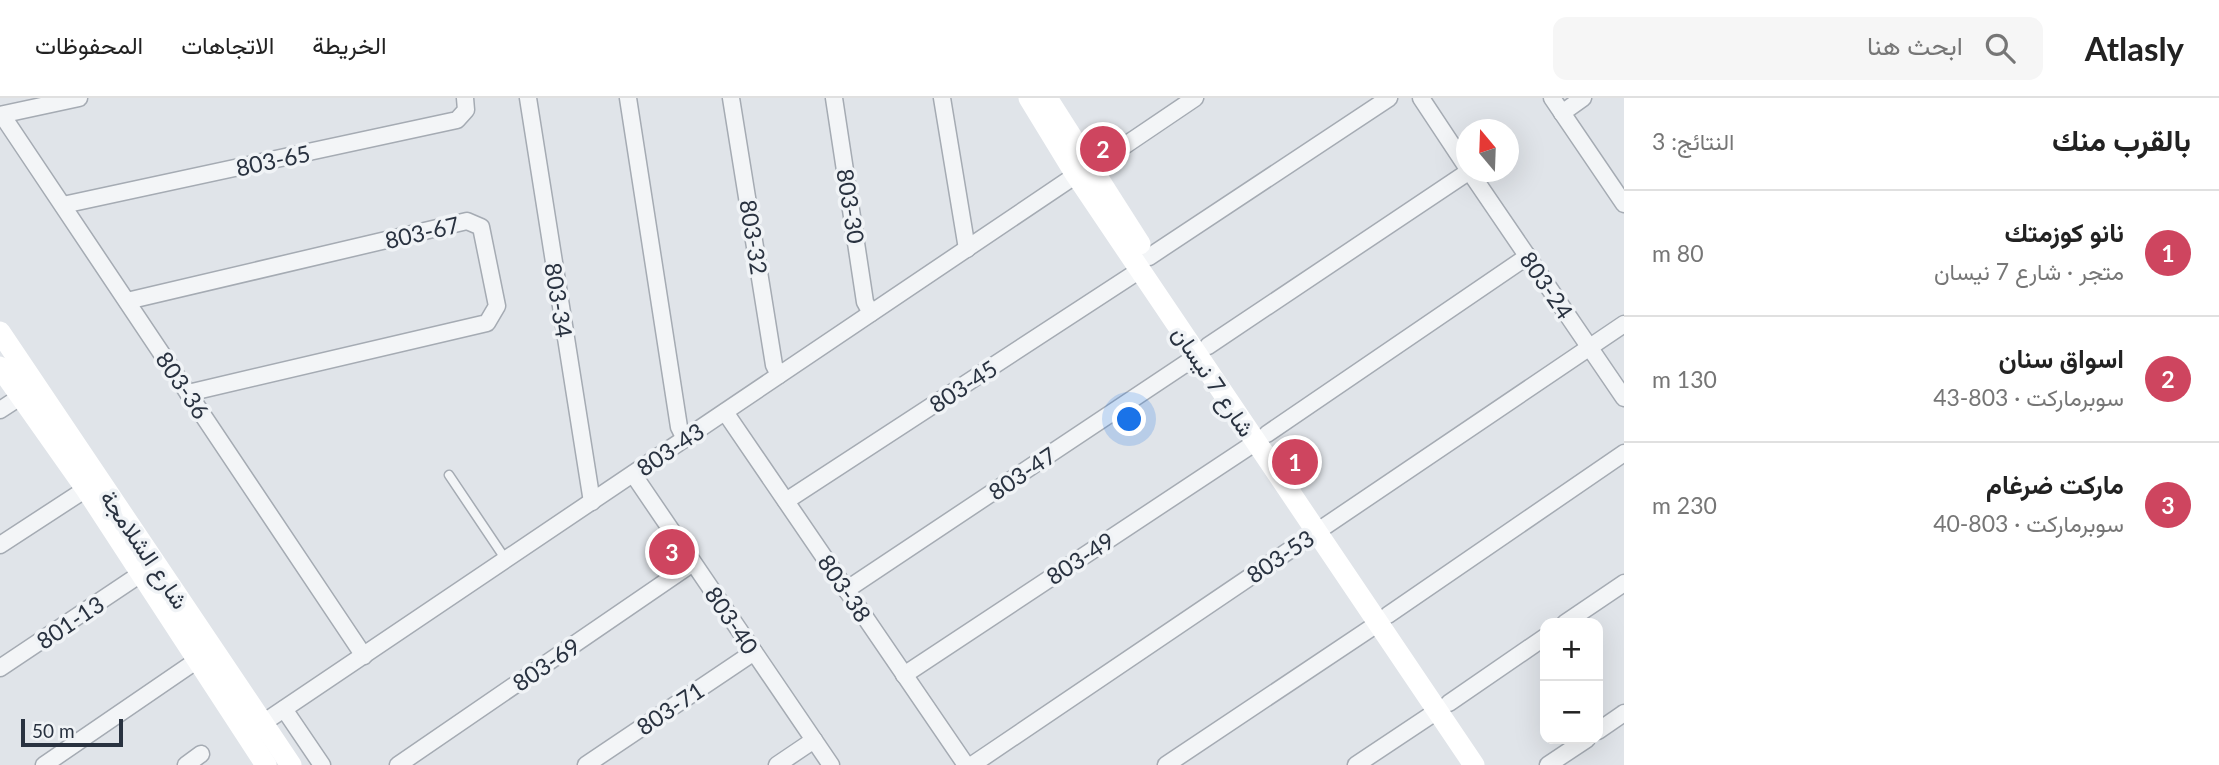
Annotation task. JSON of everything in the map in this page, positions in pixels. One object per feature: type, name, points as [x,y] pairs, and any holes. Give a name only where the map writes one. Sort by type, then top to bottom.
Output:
[{"type":"street","points":[[1,115],[79,98]]},
{"type":"street","name":"803-65","points":[[63,205],[457,120],[466,110],[465,98]]},
{"type":"street","name":"803-34","points":[[528,98],[592,502]]},
{"type":"street","points":[[628,98],[680,427],[685,439]]},
{"type":"street","name":"803-32","points":[[731,98],[774,365],[779,375]]},
{"type":"street","name":"803-30","points":[[834,98],[865,302],[871,313]]},
{"type":"street","points":[[942,98],[967,248]]},
{"type":"street","name":"شارع 7 نيسان","points":[[1029,98],[1083,172],[1443,707],[1491,765]]},
{"type":"street","name":"شارع 7 نيسان","points":[[1047,98],[1083,172]]},
{"type":"street","name":"803-45","points":[[786,501],[1389,98]]},
{"type":"street","points":[[1421,98],[1456,151]]},
{"type":"street","points":[[1552,98],[1623,201]]},
{"type":"street","points":[[1562,113],[1583,98]]},
{"type":"street","name":"803-43","points":[[263,723],[1191,99]]},
{"type":"street","name":"803-36","points":[[1,115],[364,656]]},
{"type":"street","name":"803-47","points":[[846,590],[1456,181]]},
{"type":"street","name":"803-24","points":[[1476,182],[1624,398]]},
{"type":"street","name":"803-67","points":[[127,301],[467,221],[481,227],[497,306],[493,318],[487,323],[188,393]]},
{"type":"street","name":"803-49","points":[[904,675],[1261,438],[1528,256]]},
{"type":"street","name":"803-53","points":[[972,765],[1624,324]]},
{"type":"street","name":"شارع الشلامجة","points":[[0,332],[291,765]]},
{"type":"street","name":"شارع الشلامجة","points":[[0,367],[86,489],[139,575],[266,765]]},
{"type":"street","points":[[0,410],[20,397]]},
{"type":"street","name":"803-38","points":[[725,412],[966,765]]},
{"type":"street","points":[[1166,765],[1383,620],[1624,453]]},
{"type":"street","name":"803-40","points":[[633,474],[831,765]]},
{"type":"street","points":[[0,545],[86,489]]},
{"type":"street","name":"803-69","points":[[398,765],[693,563]]},
{"type":"street","name":"801-13","points":[[0,668],[139,575]]},
{"type":"street","points":[[1572,618],[1624,583]]},
{"type":"street","points":[[1356,765],[1540,640]]},
{"type":"street","name":"803-71","points":[[586,765],[754,652]]},
{"type":"street","points":[[44,765],[196,661]]},
{"type":"street","name":"شارع 7 نيسان","points":[[1443,707],[1474,765]]},
{"type":"street","points":[[284,709],[322,765]]},
{"type":"street","points":[[1603,728],[1624,713]]},
{"type":"street","points":[[777,765],[814,740]]},
{"type":"street","points":[[1548,765],[1580,744]]},
{"type":"street","points":[[186,765],[201,754]]},
{"type":"lane","points":[[449,475],[506,560]]},
{"type":"building","points":[[671,535],[687,559],[673,568],[657,545]]},
{"type":"place","name":"اسواق سنان","points":[[1103,149]]},
{"type":"place","name":"نانو كوزمتك","points":[[1295,462]]},
{"type":"place","name":"ماركت ضرغام","points":[[672,552]]}]
